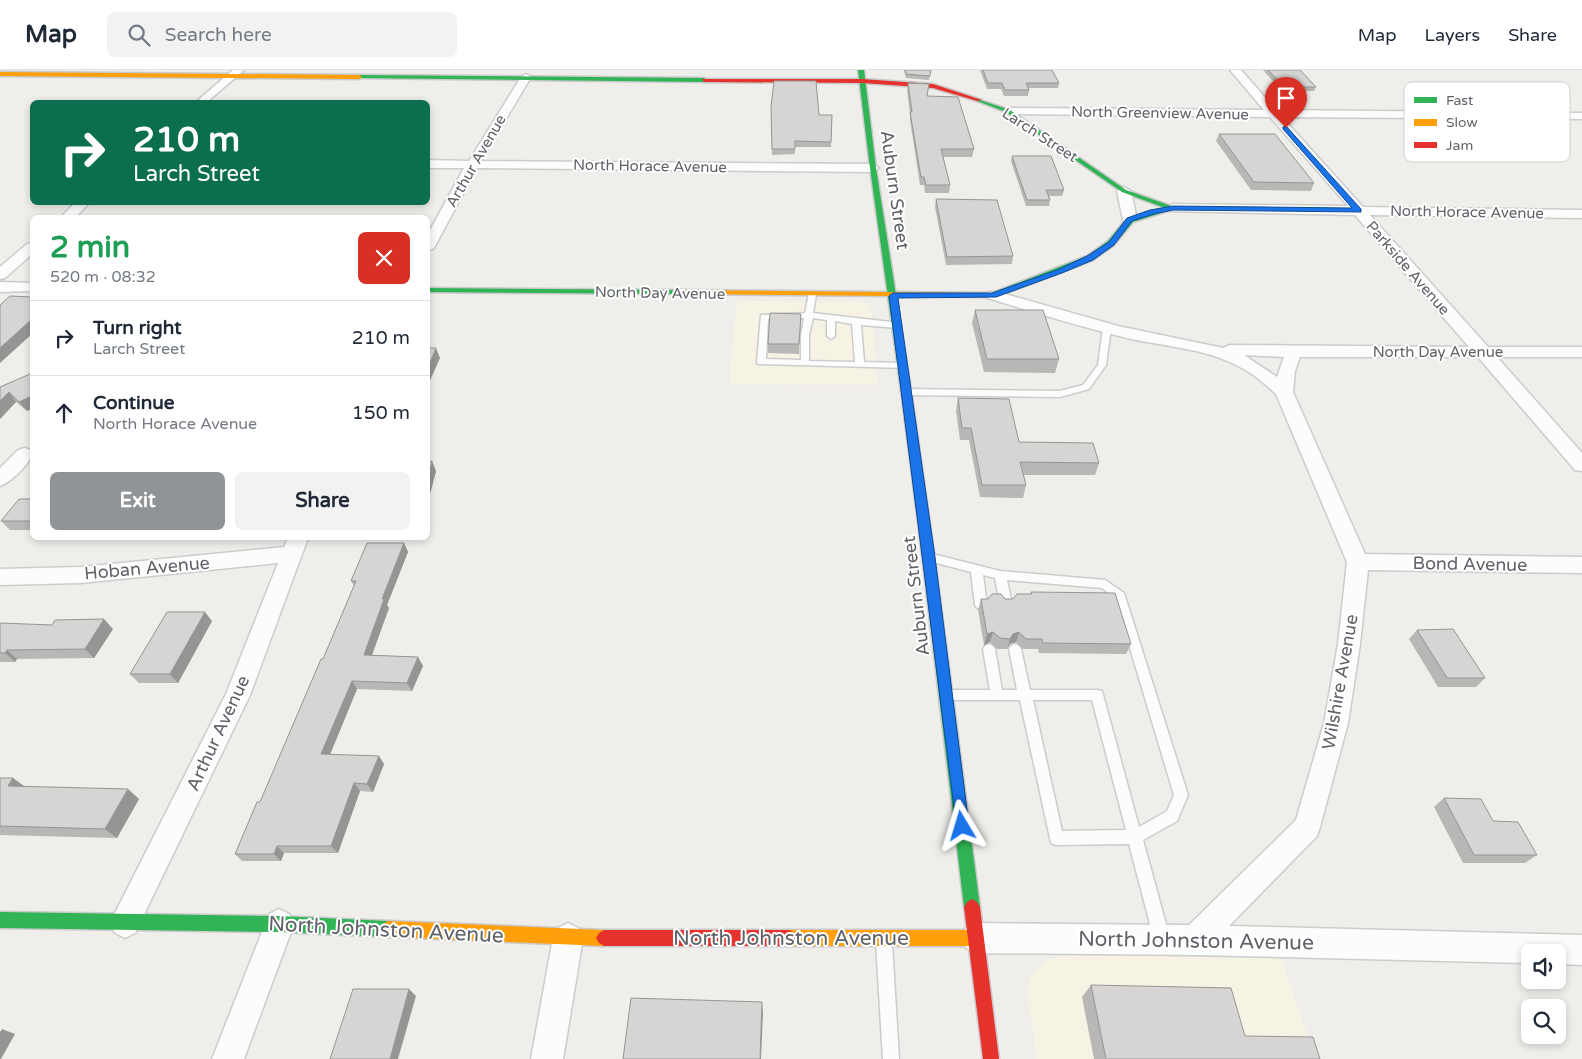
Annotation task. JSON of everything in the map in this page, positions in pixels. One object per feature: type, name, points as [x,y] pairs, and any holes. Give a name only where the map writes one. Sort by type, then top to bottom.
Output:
[{"type":"street","points":[[0,74],[6,70]]},
{"type":"street","name":"Parkside Avenue","points":[[1235,70],[1582,465]]},
{"type":"street","points":[[0,74],[235,73],[526,77],[862,75]]},
{"type":"street","points":[[203,100],[235,73]]},
{"type":"street","name":"Larch Street","points":[[862,75],[950,89],[1008,111],[1124,191],[1173,208]]},
{"type":"street","name":"Auburn Street","points":[[862,75],[873,168],[893,296],[929,557],[991,1059]]},
{"type":"street","name":"Arthur Avenue","points":[[430,242],[473,164],[526,77]]},
{"type":"street","name":"North Greenview Avenue","points":[[1008,111],[1404,115]]},
{"type":"street","name":"North Horace Avenue","points":[[430,164],[873,168]]},
{"type":"street","points":[[1124,191],[1130,220]]},
{"type":"street","points":[[70,215],[81,205]]},
{"type":"street","points":[[893,296],[993,295],[1059,272],[1090,258],[1111,243],[1130,220],[1153,212],[1173,208]]},
{"type":"street","name":"North Horace Avenue","points":[[1173,208],[1582,214]]},
{"type":"street","points":[[0,275],[30,249]]},
{"type":"street","points":[[0,286],[30,287]]},
{"type":"street","name":"North Day Avenue","points":[[430,290],[893,296]]},
{"type":"street","name":"North Day Avenue","points":[[993,295],[1131,334],[1218,349],[1295,352],[1582,352]]},
{"type":"street","name":"North Day Avenue","points":[[1218,349],[1259,368],[1284,392]]},
{"type":"street","points":[[1284,392],[1288,363],[1295,352]]},
{"type":"street","name":"Wilshire Avenue","points":[[1195,940],[1307,827],[1336,723],[1349,644],[1358,562],[1284,392]]},
{"type":"street","points":[[0,479],[25,454]]},
{"type":"street","name":"Arthur Avenue","points":[[125,923],[238,695],[296,546]]},
{"type":"street","name":"Hoban Avenue","points":[[0,577],[81,575],[296,546]]},
{"type":"street","name":"Bond Avenue","points":[[1358,562],[1582,565]]},
{"type":"street","name":"North Johnston Avenue","points":[[0,920],[279,924],[568,938],[1195,940],[1582,950]]},
{"type":"street","points":[[228,1059],[279,924]]},
{"type":"street","points":[[547,1059],[568,938]]},
{"type":"lane","points":[[805,363],[805,335],[812,295]]},
{"type":"lane","points":[[897,325],[856,322],[809,315],[764,317],[761,362],[902,366]]},
{"type":"lane","points":[[831,318],[831,336]]},
{"type":"lane","points":[[856,322],[860,365]]},
{"type":"lane","points":[[906,392],[1060,394],[1086,387],[1102,366],[1107,328]]},
{"type":"lane","points":[[831,352],[833,364]]},
{"type":"lane","points":[[929,557],[1000,575],[1105,584],[1120,596],[1181,795],[1172,816],[1135,837],[1056,838],[1016,649]]},
{"type":"lane","points":[[976,570],[981,605]]},
{"type":"lane","points":[[1000,575],[1006,605]]},
{"type":"lane","points":[[989,648],[997,695]]},
{"type":"lane","points":[[945,696],[1097,695],[1162,940]]},
{"type":"lane","points":[[884,938],[891,1059]]},
{"type":"shaded area","points":[[737,301],[863,302],[871,306],[878,385],[729,384]]},
{"type":"shaded area","points":[[1066,955],[1281,958],[1316,1059],[1037,1059],[1027,990],[1032,973],[1045,961]]},
{"type":"building","points":[[905,70],[931,70],[930,76],[906,74]]},
{"type":"building","points":[[983,70],[1052,70],[1059,83],[1026,83],[1029,90],[1005,90],[1002,83],[988,83]]},
{"type":"building","points":[[1268,70],[1300,70],[1316,87],[1284,87]]},
{"type":"building","points":[[774,81],[816,81],[819,115],[832,115],[831,142],[795,141],[795,149],[772,149],[771,107]]},
{"type":"building","points":[[908,83],[929,84],[927,96],[958,97],[974,149],[941,149],[950,185],[926,185],[924,177],[921,177],[910,112],[912,112]]},
{"type":"building","points":[[1219,134],[1275,134],[1314,183],[1254,182]]},
{"type":"building","points":[[1012,156],[1051,156],[1064,190],[1046,190],[1050,200],[1027,200]]},
{"type":"building","points":[[936,199],[997,200],[1013,256],[947,257]]},
{"type":"building","points":[[10,296],[30,297],[30,321],[0,348],[0,305]]},
{"type":"building","points":[[975,310],[1043,310],[1059,359],[987,359]]},
{"type":"building","points":[[770,313],[801,314],[799,344],[768,344]]},
{"type":"building","points":[[430,348],[436,348],[430,363]]},
{"type":"building","points":[[30,374],[30,397],[19,402],[9,392],[0,401],[0,387]]},
{"type":"building","points":[[958,398],[1009,399],[1019,442],[1093,443],[1099,463],[1020,462],[1026,485],[982,485],[971,428],[962,428]]},
{"type":"building","points":[[19,499],[30,499],[30,521],[1,521]]},
{"type":"building","points":[[367,543],[404,543],[382,599],[384,599],[364,655],[418,657],[407,683],[352,681],[321,754],[379,756],[367,784],[354,783],[331,846],[277,846],[274,854],[235,854],[257,802],[260,802],[321,659],[323,659],[356,581],[351,581]]},
{"type":"building","points":[[1031,592],[1115,593],[1131,644],[1043,643],[1042,639],[1026,639],[1019,632],[1013,634],[1010,639],[1000,638],[993,632],[987,634],[981,599],[988,599],[992,594],[1001,594],[1005,599],[1013,599],[1017,594],[1032,594]]},
{"type":"building","points":[[167,612],[205,612],[170,674],[130,674]]},
{"type":"building","points":[[104,619],[85,649],[7,650],[5,653],[0,653],[0,623],[52,625],[55,620]]},
{"type":"building","points":[[1453,629],[1485,678],[1447,678],[1417,630]]},
{"type":"building","points":[[0,778],[13,778],[8,786],[128,789],[105,829],[0,826]]},
{"type":"building","points":[[1444,798],[1481,799],[1493,821],[1518,822],[1537,855],[1474,855]]},
{"type":"building","points":[[1091,985],[1231,988],[1245,1036],[1313,1037],[1320,1059],[1106,1059]]},
{"type":"building","points":[[353,989],[409,989],[390,1059],[330,1059]]},
{"type":"building","points":[[631,998],[762,1002],[760,1059],[623,1059]]},
{"type":"traffic: fast","points":[[861,70],[873,168],[906,390]]},
{"type":"traffic: fast","points":[[359,77],[704,80]]},
{"type":"traffic: fast","points":[[979,100],[1008,111],[1124,191],[1173,208],[1153,212],[1130,220],[1111,243],[1090,258],[993,295],[986,295]]},
{"type":"traffic: fast","points":[[430,290],[681,292]]},
{"type":"traffic: fast","points":[[928,553],[972,907]]},
{"type":"traffic: fast","points":[[0,920],[279,924],[388,929]]},
{"type":"traffic: slow","points":[[0,74],[359,77]]},
{"type":"traffic: slow","points":[[681,292],[986,295]]},
{"type":"traffic: slow","points":[[388,929],[604,938]]},
{"type":"traffic: slow","points":[[789,938],[976,938]]},
{"type":"traffic: jam","points":[[704,80],[862,81],[933,86],[979,100]]},
{"type":"traffic: jam","points":[[906,390],[928,553]]},
{"type":"traffic: jam","points":[[972,907],[991,1059]]},
{"type":"traffic: jam","points":[[604,938],[789,938]]},
{"type":"route","points":[[962,826],[929,557],[893,296],[993,295],[1059,272],[1090,258],[1111,243],[1130,220],[1141,215],[1173,208],[1358,210],[1286,128]]}]
